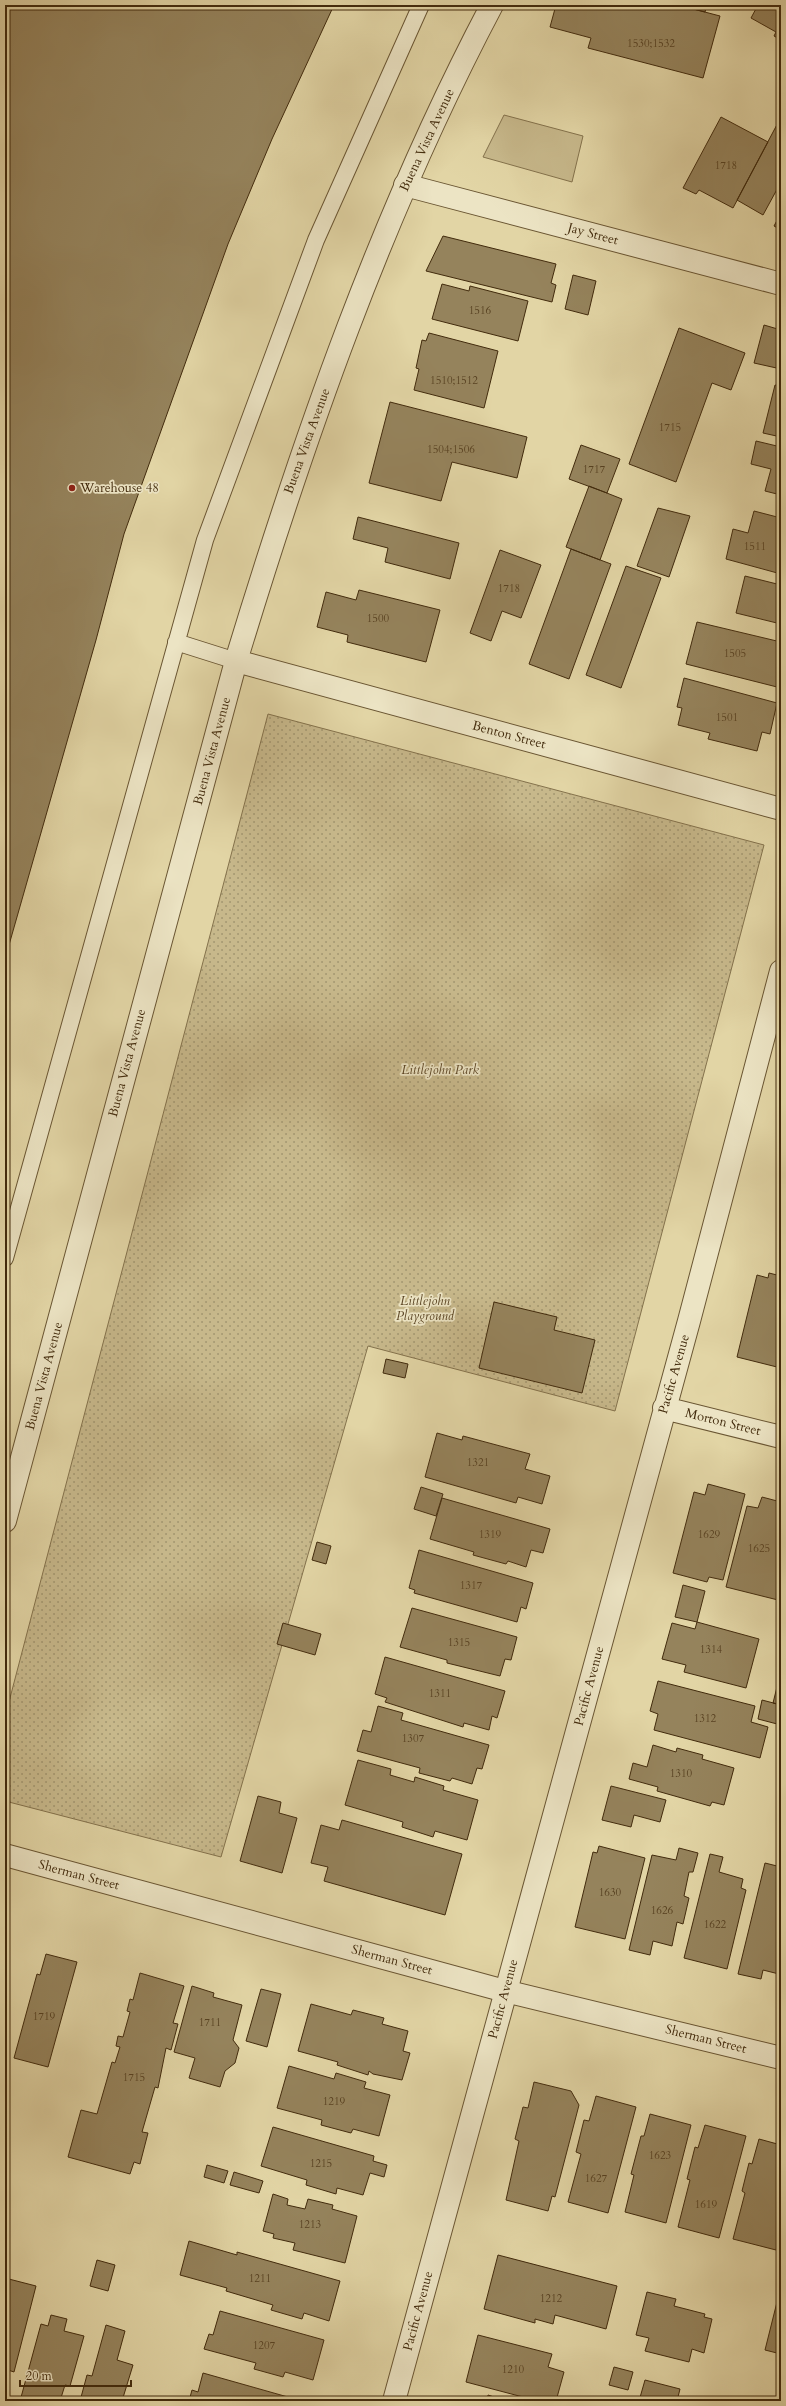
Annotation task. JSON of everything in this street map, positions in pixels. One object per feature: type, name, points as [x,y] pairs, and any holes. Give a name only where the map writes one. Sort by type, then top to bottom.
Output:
[{"type":"street","name":"Buena Vista Avenue","points":[[5,1522],[236,661],[293,480],[355,310],[405,185],[467,52],[492,5]]},
{"type":"street","name":"Jay Street","points":[[405,185],[781,284]]},
{"type":"street","name":"Benton Street","points":[[236,661],[781,809]]},
{"type":"street","name":"Pacific Avenue","points":[[394,2401],[664,1408],[781,971]]},
{"type":"street","name":"Morton Street","points":[[664,1408],[781,1437]]},
{"type":"street","name":"Sherman Street","points":[[5,1855],[506,1991],[781,2058]]},
{"type":"lane","points":[[5,1258],[205,540],[316,240],[422,5]]},
{"type":"lane","points":[[176,642],[236,661]]},
{"type":"green space","points":[[504,115],[583,136],[572,182],[483,157]]},
{"type":"green space","name":"Littlejohn Park","points":[[268,714],[764,845],[615,1411],[368,1346],[221,1857],[5,1801],[5,1717]]},
{"type":"building","name":"Warehouse 48","points":[[5,5],[334,5],[272,139],[228,244],[124,534],[96,640],[5,959]]},
{"type":"building","points":[[556,5],[678,5],[720,16],[703,78],[588,48],[591,38],[550,27]]},
{"type":"building","points":[[678,5],[707,5],[705,12]]},
{"type":"building","points":[[758,5],[781,5],[781,40],[774,36],[776,32],[751,18]]},
{"type":"building","points":[[721,117],[768,142],[733,208],[699,190],[696,194],[683,188]]},
{"type":"building","points":[[781,117],[781,182],[763,215],[737,200]]},
{"type":"building","points":[[781,213],[781,230],[774,226]]},
{"type":"building","points":[[443,236],[556,264],[551,283],[556,285],[552,302],[426,271]]},
{"type":"building","points":[[573,275],[596,281],[588,315],[565,309]]},
{"type":"building","points":[[442,284],[469,291],[470,286],[528,301],[518,341],[432,319]]},
{"type":"building","points":[[764,325],[781,330],[781,369],[754,363]]},
{"type":"building","points":[[679,328],[745,353],[731,390],[712,383],[676,482],[629,464]]},
{"type":"building","points":[[429,333],[498,351],[484,408],[414,390],[419,369],[416,368],[422,340],[426,341]]},
{"type":"building","points":[[775,385],[781,386],[781,437],[763,433]]},
{"type":"building","points":[[390,402],[527,437],[517,478],[452,462],[441,501],[369,483]]},
{"type":"building","points":[[756,441],[781,447],[781,495],[765,491],[771,469],[751,464]]},
{"type":"building","points":[[581,445],[620,459],[607,493],[569,479]]},
{"type":"building","points":[[589,486],[622,499],[600,560],[566,547]]},
{"type":"building","points":[[658,508],[690,516],[669,577],[637,566]]},
{"type":"building","points":[[754,511],[781,518],[781,574],[726,559],[733,529],[748,533]]},
{"type":"building","points":[[358,517],[459,543],[450,579],[385,562],[388,548],[353,539]]},
{"type":"building","points":[[571,549],[611,564],[569,679],[529,664]]},
{"type":"building","points":[[500,550],[541,565],[521,618],[502,611],[491,641],[470,633]]},
{"type":"building","points":[[626,566],[661,578],[621,688],[586,675]]},
{"type":"building","points":[[745,576],[781,585],[781,624],[736,613]]},
{"type":"building","points":[[359,590],[440,610],[426,662],[347,642],[348,635],[317,627],[326,592],[356,600]]},
{"type":"building","points":[[697,622],[781,642],[781,688],[686,664]]},
{"type":"building","points":[[684,678],[777,703],[770,734],[762,732],[757,751],[708,739],[710,733],[678,725],[682,708],[677,707]]},
{"type":"building","points":[[769,1273],[781,1276],[781,1368],[737,1357],[757,1275],[768,1278]]},
{"type":"building","points":[[494,1302],[557,1317],[554,1330],[595,1340],[582,1393],[479,1368]]},
{"type":"building","points":[[386,1359],[408,1364],[405,1378],[383,1373]]},
{"type":"building","points":[[437,1433],[462,1440],[463,1436],[530,1454],[525,1469],[550,1476],[542,1504],[518,1497],[516,1503],[425,1477]]},
{"type":"building","points":[[708,1484],[745,1494],[723,1580],[709,1577],[707,1582],[673,1573],[694,1492],[705,1495]]},
{"type":"building","points":[[421,1487],[443,1494],[436,1516],[414,1509]]},
{"type":"building","points":[[762,1497],[781,1502],[781,1590],[778,1600],[726,1587],[747,1506],[758,1508]]},
{"type":"building","points":[[442,1498],[550,1529],[543,1553],[531,1550],[526,1567],[508,1561],[506,1564],[473,1555],[474,1552],[430,1539]]},
{"type":"building","points":[[317,1542],[331,1546],[326,1564],[312,1560]]},
{"type":"building","points":[[419,1550],[533,1583],[526,1609],[521,1607],[517,1622],[414,1593],[415,1590],[409,1588]]},
{"type":"building","points":[[683,1585],[705,1591],[697,1622],[675,1617]]},
{"type":"building","points":[[412,1608],[517,1637],[511,1660],[505,1659],[500,1676],[447,1663],[447,1660],[400,1647]]},
{"type":"building","points":[[697,1622],[759,1639],[746,1688],[684,1672],[686,1665],[662,1659],[672,1623],[695,1629]]},
{"type":"building","points":[[283,1623],[321,1634],[315,1655],[277,1644]]},
{"type":"building","points":[[385,1657],[505,1691],[497,1718],[492,1716],[489,1730],[464,1723],[463,1727],[385,1702],[387,1698],[375,1694]]},
{"type":"building","points":[[658,1681],[755,1706],[751,1722],[768,1727],[760,1758],[654,1730],[658,1714],[650,1711]]},
{"type":"building","points":[[778,1683],[781,1684],[781,1705],[773,1703]]},
{"type":"building","points":[[762,1700],[781,1705],[781,1725],[758,1719]]},
{"type":"building","points":[[378,1706],[403,1713],[401,1720],[489,1745],[482,1769],[477,1768],[472,1784],[452,1778],[450,1781],[419,1773],[420,1768],[357,1751],[363,1730],[371,1732]]},
{"type":"building","points":[[653,1745],[676,1752],[677,1748],[703,1755],[702,1759],[734,1768],[724,1805],[712,1802],[710,1806],[657,1791],[658,1787],[629,1779],[633,1763],[647,1767]]},
{"type":"building","points":[[358,1760],[391,1769],[390,1775],[414,1782],[415,1777],[444,1786],[443,1790],[478,1800],[467,1840],[435,1831],[433,1837],[402,1827],[403,1822],[345,1805]]},
{"type":"building","points":[[611,1786],[666,1800],[660,1822],[634,1815],[631,1827],[602,1820]]},
{"type":"building","points":[[258,1796],[281,1802],[279,1813],[297,1818],[282,1873],[240,1861]]},
{"type":"building","points":[[342,1820],[462,1854],[445,1915],[324,1881],[328,1867],[311,1863],[321,1825],[339,1830]]},
{"type":"building","points":[[599,1846],[645,1858],[625,1939],[575,1927],[593,1852],[597,1853]]},
{"type":"building","points":[[679,1848],[698,1853],[693,1872],[689,1872],[684,1896],[689,1898],[683,1924],[677,1922],[672,1946],[653,1941],[650,1955],[629,1950],[652,1855],[676,1860]]},
{"type":"building","points":[[710,1854],[723,1857],[719,1872],[743,1879],[741,1888],[746,1890],[727,1969],[684,1958]]},
{"type":"building","points":[[765,1863],[781,1867],[781,1965],[779,1974],[763,1970],[761,1979],[738,1974]]},
{"type":"building","points":[[46,1954],[77,1962],[48,2067],[14,2058],[37,1974],[40,1975]]},
{"type":"building","points":[[140,1973],[184,1986],[173,2023],[178,2024],[171,2050],[166,2048],[158,2088],[155,2087],[142,2132],[148,2133],[140,2164],[134,2162],[130,2174],[68,2157],[81,2110],[97,2114],[112,2062],[115,2063],[120,2047],[116,2046],[118,2036],[123,2037],[130,2012],[127,2011],[130,1999],[133,2000]]},
{"type":"building","points":[[192,1986],[214,1993],[213,1997],[242,2005],[233,2040],[239,2048],[235,2063],[225,2071],[220,2087],[189,2078],[195,2058],[174,2052]]},
{"type":"building","points":[[261,1989],[281,1994],[267,2047],[246,2041]]},
{"type":"building","points":[[311,2004],[351,2015],[353,2010],[384,2018],[382,2024],[408,2031],[403,2051],[410,2053],[402,2080],[373,2074],[369,2071],[368,2075],[337,2065],[338,2062],[298,2051]]},
{"type":"building","points":[[289,2066],[334,2079],[336,2073],[366,2082],[364,2088],[390,2095],[379,2136],[353,2129],[351,2133],[321,2125],[322,2120],[277,2108]]},
{"type":"building","points":[[534,2082],[571,2091],[579,2105],[555,2197],[552,2196],[548,2211],[506,2200],[519,2141],[515,2139],[523,2107],[528,2108]]},
{"type":"building","points":[[596,2096],[636,2107],[608,2213],[568,2202],[581,2154],[576,2152],[584,2120],[589,2121]]},
{"type":"building","points":[[650,2114],[691,2125],[666,2223],[625,2212],[634,2175],[631,2174],[641,2136],[644,2136]]},
{"type":"building","points":[[705,2125],[746,2136],[719,2238],[678,2227],[690,2180],[687,2179],[695,2147],[698,2148]]},
{"type":"building","points":[[273,2127],[374,2156],[373,2161],[387,2165],[384,2177],[370,2173],[363,2195],[337,2188],[336,2194],[306,2185],[307,2180],[261,2166]]},
{"type":"building","points":[[759,2139],[781,2145],[781,2231],[776,2250],[733,2239],[745,2193],[742,2191],[749,2163],[752,2164]]},
{"type":"building","points":[[207,2165],[228,2171],[224,2183],[204,2177]]},
{"type":"building","points":[[234,2172],[263,2181],[259,2193],[230,2185]]},
{"type":"building","points":[[273,2194],[288,2199],[287,2205],[305,2209],[308,2199],[333,2205],[332,2209],[357,2216],[345,2263],[293,2250],[295,2243],[273,2238],[274,2234],[263,2231]]},
{"type":"building","points":[[189,2241],[237,2255],[237,2252],[340,2281],[329,2321],[304,2313],[302,2319],[271,2310],[273,2305],[226,2291],[227,2288],[180,2275]]},
{"type":"building","points":[[498,2255],[617,2286],[606,2329],[555,2315],[553,2324],[535,2319],[535,2323],[484,2309]]},
{"type":"building","points":[[97,2260],[115,2265],[108,2291],[90,2286]]},
{"type":"building","points":[[5,2278],[36,2286],[14,2372],[8,2370],[5,2383]]},
{"type":"building","points":[[781,2286],[781,2354],[765,2350]]},
{"type":"building","points":[[647,2292],[676,2299],[674,2306],[705,2314],[704,2317],[712,2319],[704,2353],[692,2349],[689,2362],[645,2351],[649,2338],[636,2335]]},
{"type":"building","points":[[220,2311],[324,2340],[313,2380],[285,2372],[283,2377],[254,2369],[256,2363],[204,2349],[209,2334],[213,2335]]},
{"type":"building","points":[[51,2315],[67,2319],[64,2331],[84,2336],[70,2386],[65,2385],[60,2401],[20,2401],[41,2324],[48,2326]]},
{"type":"building","points":[[106,2325],[125,2331],[117,2360],[133,2365],[122,2401],[80,2401],[87,2375],[92,2376]]},
{"type":"building","points":[[478,2335],[552,2354],[548,2367],[564,2372],[556,2401],[538,2401],[466,2382]]},
{"type":"building","points":[[614,2367],[633,2372],[628,2390],[609,2385]]},
{"type":"building","points":[[203,2373],[302,2401],[189,2401],[192,2390],[198,2392]]},
{"type":"building","points":[[645,2380],[680,2389],[677,2401],[639,2401]]},
{"type":"building","points":[[488,2395],[503,2400],[503,2401],[487,2401]]},
{"type":"place","name":"Warehouse 48","points":[[72,488]]},
{"type":"park label","name":"Littlejohn Playground","points":[[425,1308]]}]
